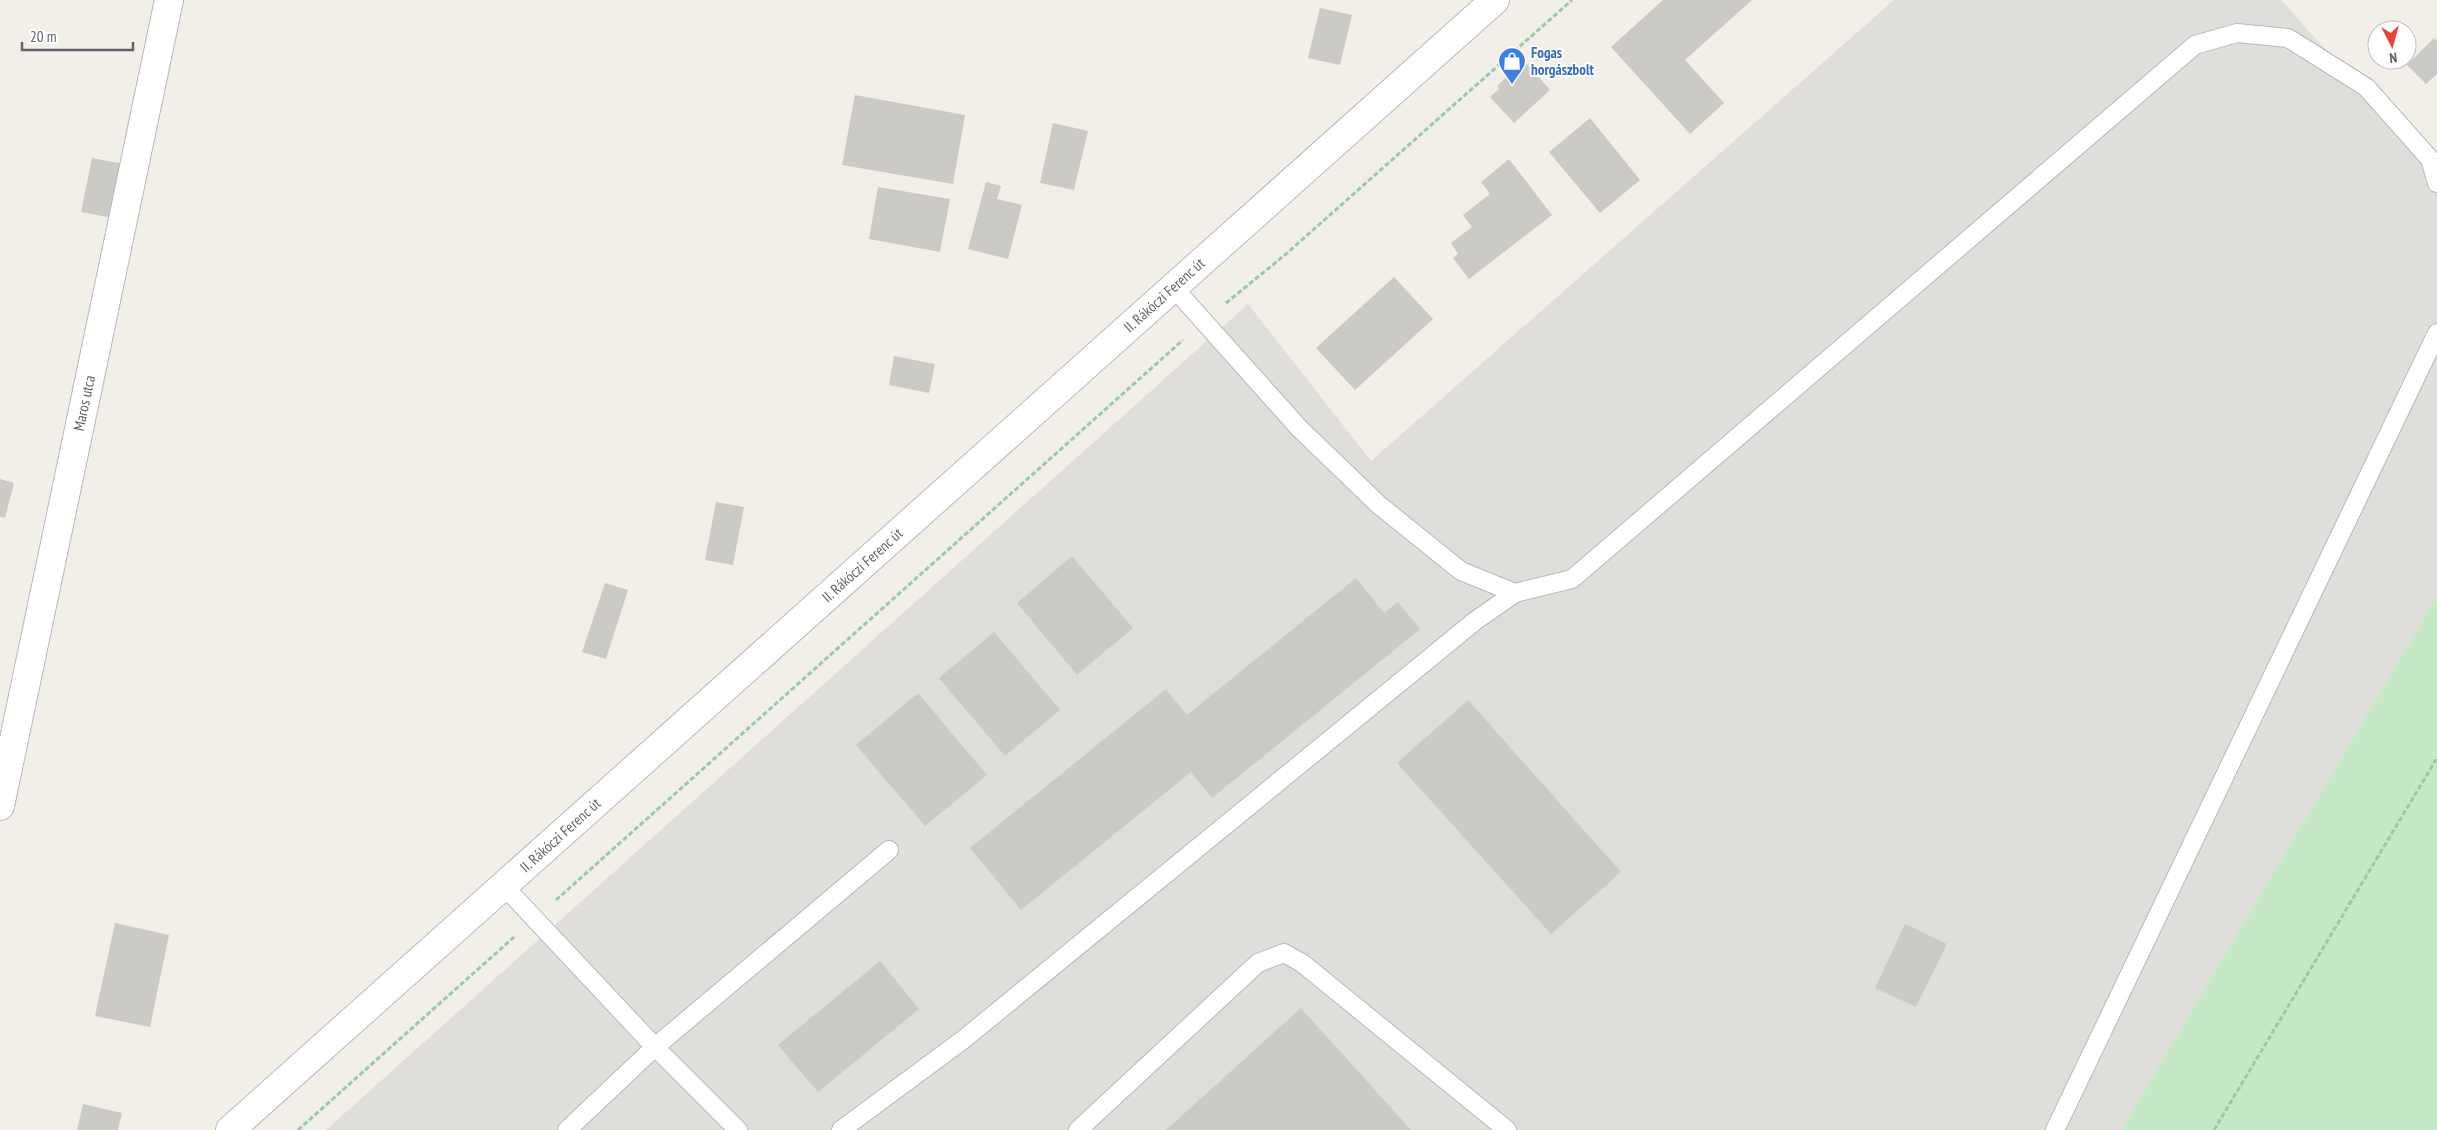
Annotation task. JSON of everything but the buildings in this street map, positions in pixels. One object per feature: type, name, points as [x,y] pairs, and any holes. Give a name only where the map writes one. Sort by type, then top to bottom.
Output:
[{"type":"main road","name":"Maros utca","points":[[0,806],[169,0]]},
{"type":"main road","name":"II. Rákóczi Ferenc út","points":[[230,1130],[1494,0]]},
{"type":"lane","points":[[841,1130],[964,1039],[1468,627],[1515,593],[1572,579],[2196,45],[2237,33],[2288,38],[2366,87],[2430,159],[2437,183]]},
{"type":"lane","points":[[1173,287],[1299,428],[1379,505],[1461,571],[1515,593]]},
{"type":"lane","points":[[2056,1130],[2437,333]]},
{"type":"lane","points":[[567,1130],[655,1047],[889,850]]},
{"type":"lane","points":[[503,885],[655,1047],[738,1130]]},
{"type":"lane","points":[[1078,1130],[1258,963],[1284,953],[1302,963],[1507,1130]]},
{"type":"path","points":[[298,1130],[1203,322],[1286,254],[1572,0]]},
{"type":"path","points":[[2214,1130],[2437,758]]},
{"type":"shaded area","points":[[1894,0],[2281,0],[2437,175],[2437,596],[2121,1130],[326,1130],[1248,304],[1371,461]]},
{"type":"green space","points":[[2437,596],[2437,1130],[2121,1130]]},
{"type":"place","name":"Fogas horgászbolt","points":[[1512,85]]}]
